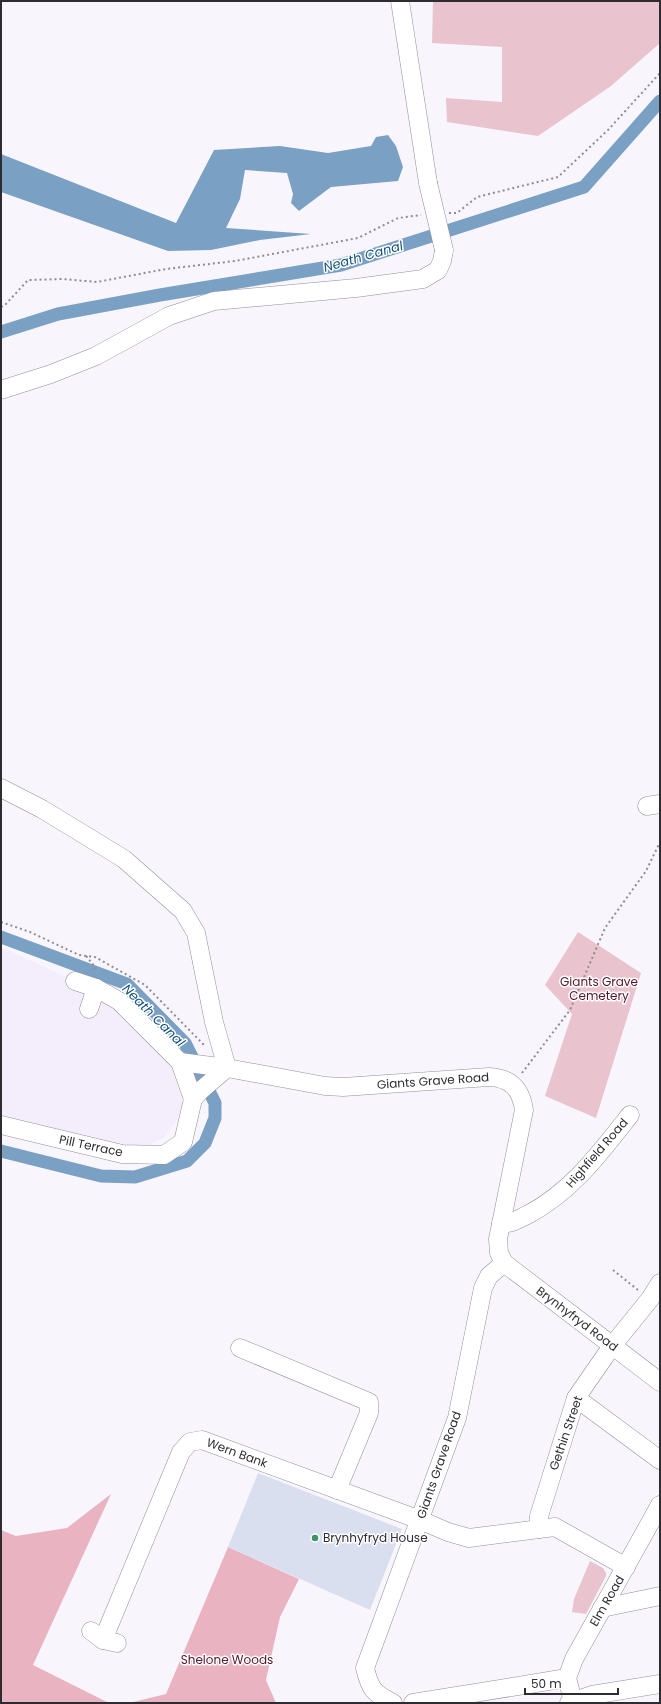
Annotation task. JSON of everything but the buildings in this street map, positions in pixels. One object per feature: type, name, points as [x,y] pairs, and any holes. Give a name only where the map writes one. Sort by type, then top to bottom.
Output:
[{"type":"street","points":[[1,390],[51,374],[96,356],[169,316],[214,301],[356,288],[422,279],[438,270],[442,261],[444,250],[428,183],[400,1]]},
{"type":"street","points":[[1,788],[42,809],[124,859],[184,912],[196,933],[214,1022],[208,1081],[182,1063],[119,1001],[96,988],[74,981]]},
{"type":"street","points":[[89,1009],[96,988]]},
{"type":"street","name":"Giants Grave Road","points":[[182,1063],[208,1081],[343,1087],[500,1077],[512,1085]]},
{"type":"street","name":"Pill Terrace","points":[[1,1125],[122,1154],[164,1155],[182,1142],[208,1081]]},
{"type":"street","points":[[501,1258],[498,1239],[524,1110],[522,1098],[512,1085]]},
{"type":"street","name":"Highfield Road","points":[[501,1222],[510,1224],[562,1193],[578,1178],[630,1115]]},
{"type":"street","name":"Giants Grave Road","points":[[393,1703],[379,1696],[369,1684],[365,1668],[457,1418],[483,1288],[501,1258]]},
{"type":"street","name":"Brynhyfryd Road","points":[[501,1258],[660,1382]]},
{"type":"street","name":"Gethin Street","points":[[539,1529],[538,1516],[576,1398],[612,1346],[650,1299],[660,1283]]},
{"type":"street","points":[[240,1348],[369,1402],[369,1413],[337,1490]]},
{"type":"street","points":[[576,1398],[660,1460]]},
{"type":"street","name":"Wern Bank","points":[[104,1638],[181,1452],[190,1442],[202,1440],[420,1520],[448,1532],[469,1538],[554,1527],[626,1567]]},
{"type":"street","name":"Elm Road","points":[[567,1678],[574,1659],[660,1505]]},
{"type":"street","points":[[602,1608],[660,1596]]},
{"type":"street","points":[[414,1703],[567,1678],[571,1702],[592,1695],[636,1696],[660,1684]]},
{"type":"path","points":[[444,213],[458,212],[477,197],[558,177],[608,130],[660,73]]},
{"type":"path","points":[[1,307],[5,306],[28,280],[63,279],[97,282],[166,269],[235,261],[358,238],[398,218],[424,214]]},
{"type":"path","points":[[512,1085],[570,1010],[605,928],[646,871],[660,842]]},
{"type":"path","points":[[1,922],[30,932],[79,955],[95,957],[145,985],[207,1048]]},
{"type":"path","points":[[85,955],[94,967]]},
{"type":"path","points":[[613,1270],[650,1299]]},
{"type":"shaded area","points":[[1,947],[75,981],[96,988],[170,1062],[183,1103],[177,1120],[164,1137],[147,1146],[127,1145],[1,1115]]},
{"type":"green space","points":[[433,1],[660,1],[660,43],[611,86],[538,136],[447,122],[446,98],[502,102],[502,47],[432,43]]},
{"type":"green space","name":"Giants Grave Cemetery","points":[[578,932],[641,973],[596,1118],[545,1096],[572,1014],[545,985]]},
{"type":"green space","points":[[111,1494],[33,1665],[109,1703],[1,1703],[1,1530],[16,1536],[67,1528]]},
{"type":"green space","name":"Shelone Woods","points":[[228,1547],[299,1579],[280,1617],[266,1680],[276,1703],[129,1703],[166,1694]]},
{"type":"green space","points":[[590,1561],[603,1568],[606,1576],[586,1614],[572,1612],[574,1599]]},
{"type":"water","points":[[388,135],[396,146],[403,167],[398,181],[331,187],[299,211],[291,203],[293,194],[287,173],[245,170],[240,199],[226,228],[311,234],[260,240],[211,250],[168,251],[1,192],[1,154],[176,223],[214,150],[280,146],[328,153],[371,146],[376,137]]},
{"type":"waterway","name":"Neath Canal","points":[[1,332],[58,314],[160,295],[341,265],[584,187],[660,101]]},
{"type":"waterway","name":"Neath Canal","points":[[1,937],[127,984],[185,1043],[215,1103],[215,1118],[205,1143],[187,1161],[135,1177],[101,1176],[1,1151]]},
{"type":"place","name":"Brynhyfryd House","points":[[315,1538]]}]
